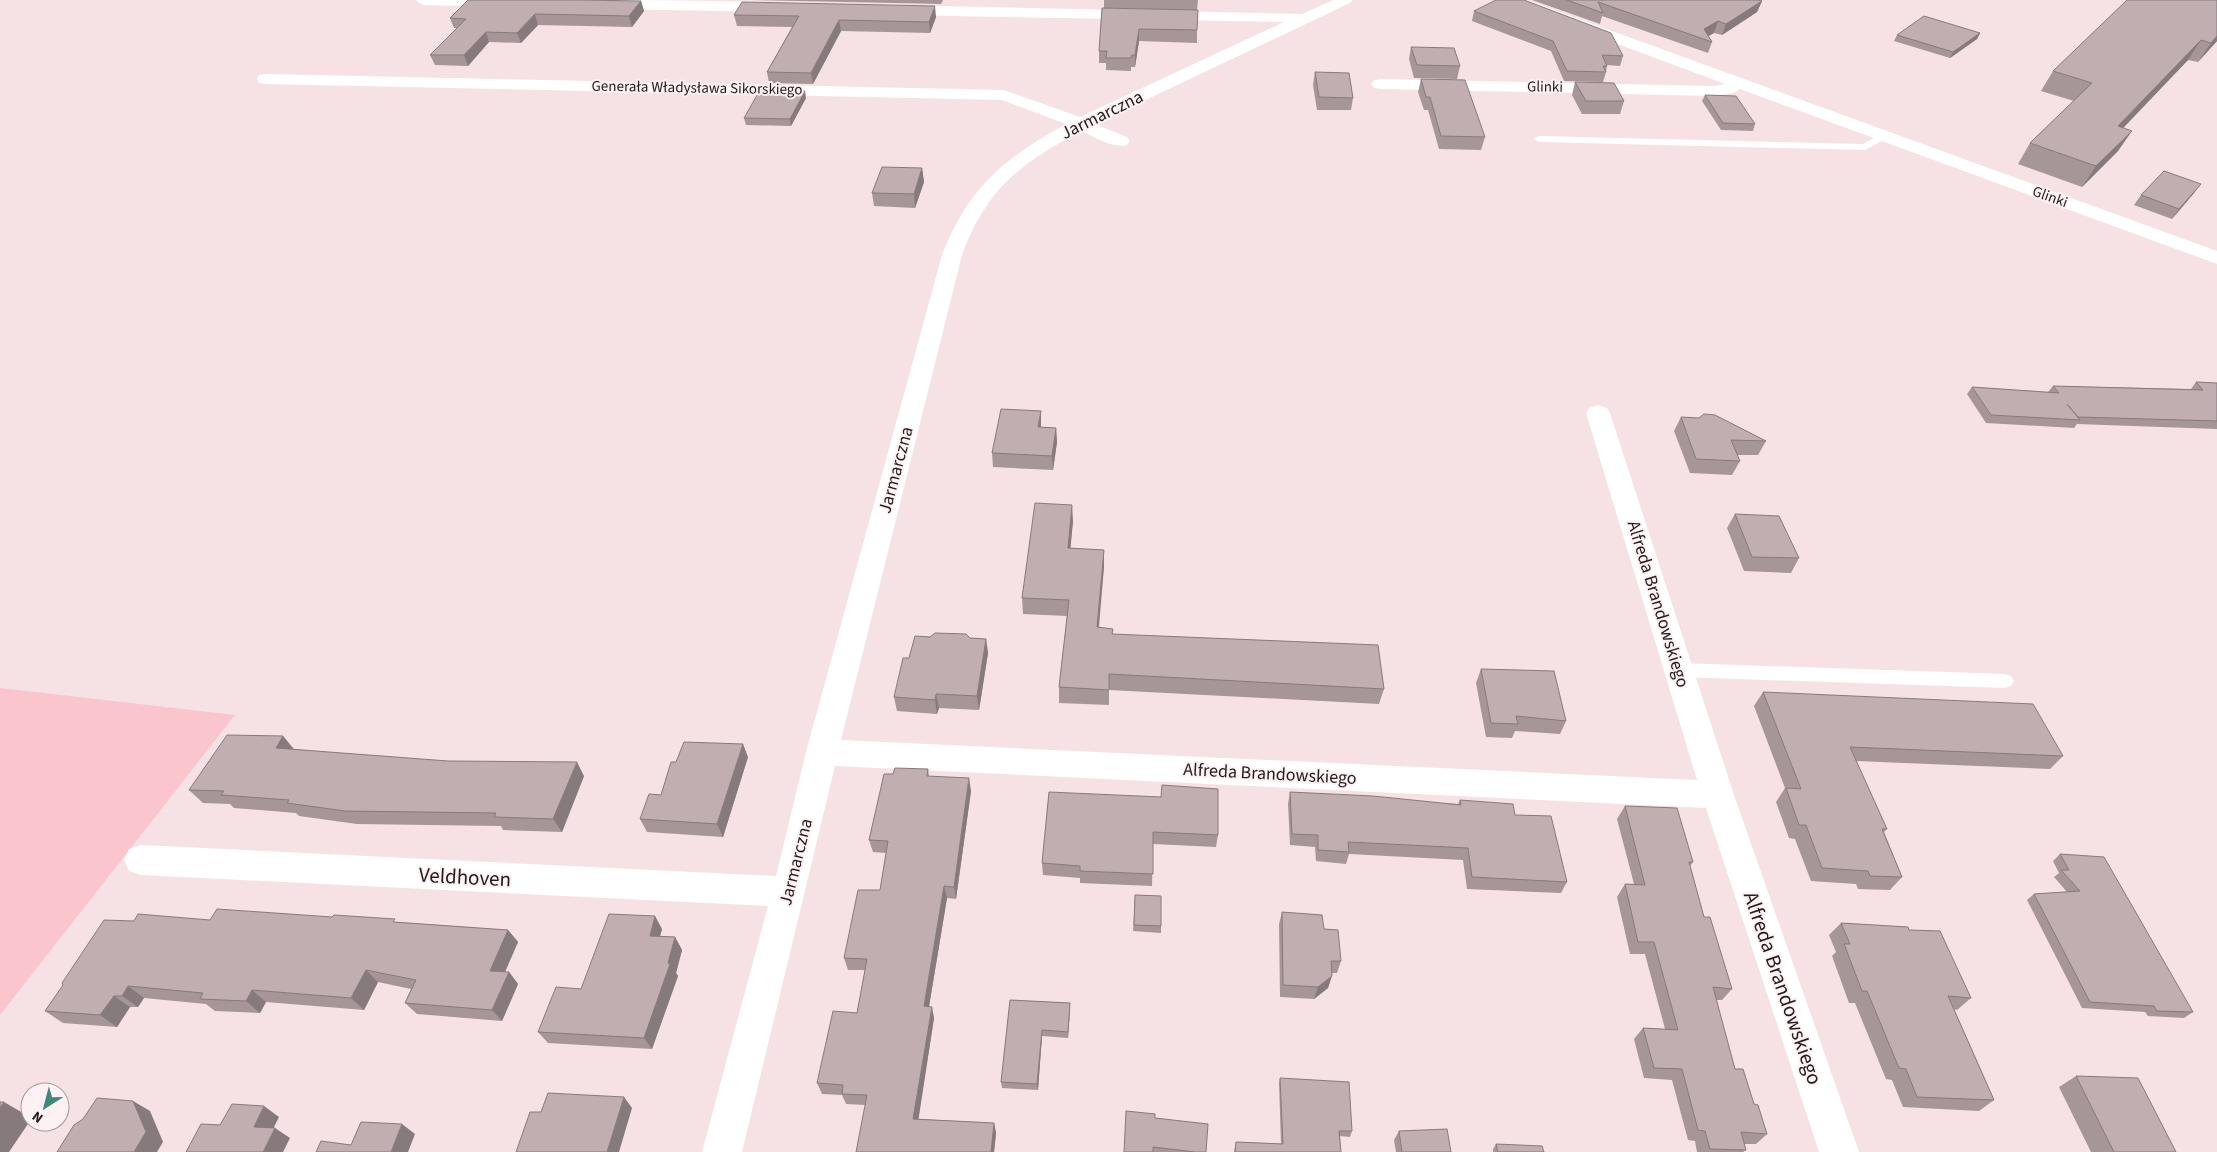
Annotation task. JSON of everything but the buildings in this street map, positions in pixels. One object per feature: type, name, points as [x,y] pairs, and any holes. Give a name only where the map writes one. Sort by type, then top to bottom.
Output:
[{"type":"street","points":[[424,0],[523,2]]},
{"type":"street","name":"Jarmarczna","points":[[722,1152],[789,892],[822,752],[957,238],[968,214],[994,181],[1040,146],[1080,124],[1345,0]]},
{"type":"street","name":"Glinki","points":[[1513,0],[2217,258]]},
{"type":"street","points":[[593,4],[792,8]]},
{"type":"street","points":[[882,9],[1307,18]]},
{"type":"street","name":"Generała Władysława Sikorskiego","points":[[265,79],[1004,95],[1121,141]]},
{"type":"street","name":"Glinki","points":[[1380,84],[1714,91],[1728,89],[1738,83]]},
{"type":"street","name":"Alfreda Brandowskiego","points":[[1598,413],[1718,795],[1839,1152]]},
{"type":"street","name":"Alfreda Brandowskiego","points":[[822,752],[1718,795]]},
{"type":"street","name":"Veldhoven","points":[[141,860],[789,892]]},
{"type":"lane","points":[[1539,139],[1865,147],[1883,136]]},
{"type":"lane","points":[[1678,670],[2005,681]]},
{"type":"shaded area","points":[[0,688],[235,715],[0,1015]]}]
